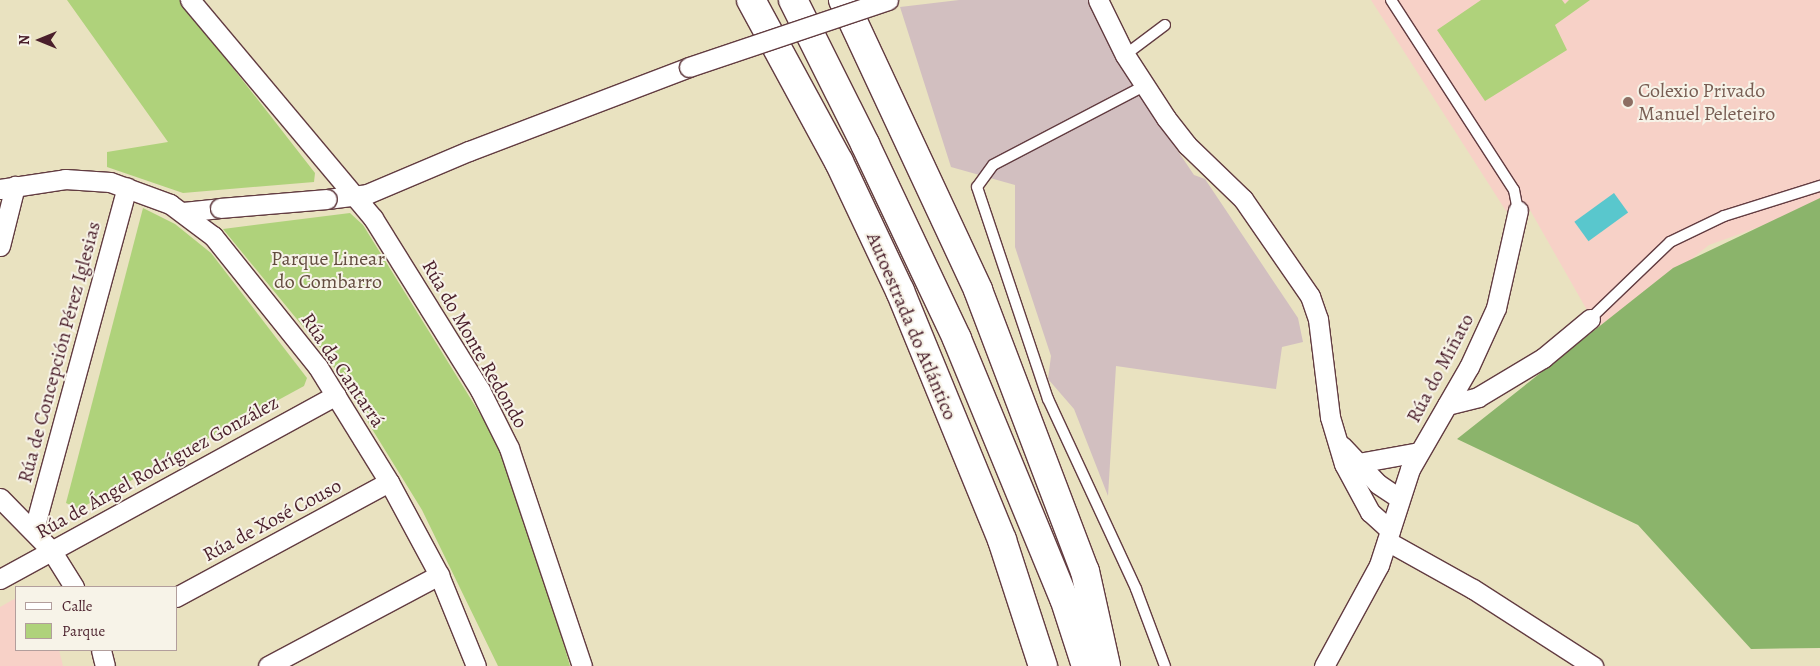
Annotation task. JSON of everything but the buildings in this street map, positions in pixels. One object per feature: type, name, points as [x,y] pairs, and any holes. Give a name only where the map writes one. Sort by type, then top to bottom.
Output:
[{"type":"highway","points":[[735,0],[802,121],[956,428]]},
{"type":"highway","name":"Autoestrada do Atlántico","points":[[751,0],[839,162],[900,291],[1002,540],[1043,666]]},
{"type":"highway","name":"Autoestrada do Atlántico","points":[[793,0],[865,144],[957,338],[1064,598],[1086,666]]},
{"type":"highway","points":[[843,0],[978,290],[1085,571],[1106,666]]},
{"type":"street","name":"Rúa do Monte Redondo","points":[[190,0],[304,140],[373,218],[501,428],[582,666]]},
{"type":"street","points":[[182,212],[356,197],[689,67],[888,0]]},
{"type":"street","points":[[1098,0],[1125,55],[1144,86],[1187,145],[1243,200],[1310,296],[1318,319],[1330,417],[1344,464],[1361,498],[1388,536],[1593,666]]},
{"type":"street","name":"Rúa da Cantarrá","points":[[8,188],[66,179],[96,180],[127,186],[182,212],[213,236],[254,284],[336,395],[390,482],[439,575],[476,666]]},
{"type":"street","name":"Rúa de Concepción Pérez Iglesias","points":[[34,529],[127,186]]},
{"type":"street","points":[[0,246],[8,188]]},
{"type":"street","name":"Rúa do Miñato","points":[[1324,666],[1375,573],[1399,498],[1418,452],[1447,405],[1496,308],[1518,210]]},
{"type":"street","points":[[1447,405],[1468,401],[1543,358],[1590,319]]},
{"type":"street","name":"Rúa de Ángel Rodríguez González","points":[[0,578],[336,395]]},
{"type":"street","points":[[1338,442],[1378,484],[1399,498]]},
{"type":"street","points":[[1358,463],[1418,452]]},
{"type":"street","name":"Rúa de Xosé Couso","points":[[178,596],[390,482]]},
{"type":"street","points":[[0,498],[34,529],[51,550],[73,586]]},
{"type":"street","points":[[268,666],[439,575]]},
{"type":"street","points":[[101,651],[105,666]]},
{"type":"lane","points":[[1391,0],[1514,190],[1518,210]]},
{"type":"lane","points":[[1125,55],[1165,25]]},
{"type":"lane","points":[[1144,86],[993,165],[977,187],[1048,399],[1136,589],[1165,666]]},
{"type":"lane","points":[[1590,319],[1670,242],[1724,216],[1820,186]]},
{"type":"shaded area","points":[[959,0],[1090,0],[1124,71],[1194,175],[1205,179],[1298,318],[1303,342],[1282,347],[1276,389],[1116,366],[1108,496],[1074,409],[1048,379],[1051,356],[1015,247],[1015,185],[951,167],[900,7]]},
{"type":"shaded area","name":"Colexio Privado Manuel Peleteiro","points":[[1371,0],[1820,0],[1820,205],[1709,245],[1600,333],[1530,210],[1506,211]]},
{"type":"shaded area","points":[[15,599],[15,651],[59,651],[63,666],[0,666],[0,607]]},
{"type":"green space","points":[[67,0],[180,0],[315,173],[314,182],[183,193],[107,167],[107,152],[168,142]]},
{"type":"green space","points":[[1481,0],[1562,0],[1565,4],[1569,0],[1590,0],[1555,25],[1567,50],[1485,101],[1437,30]]},
{"type":"green space","points":[[1820,198],[1820,648],[1751,649],[1638,525],[1457,439],[1673,268]]},
{"type":"green space","name":"Parque Linear do Combarro","points":[[143,208],[175,224],[211,253],[307,378],[304,386],[79,509],[66,503]]},
{"type":"green space","name":"Parque Linear do Combarro","points":[[350,213],[363,225],[500,446],[546,580],[570,666],[498,666],[422,510],[327,356],[223,229]]},
{"type":"water","points":[[1614,193],[1628,212],[1588,241],[1574,222]]},
{"type":"place","name":"Colexio Privado Manuel Peleteiro","points":[[1628,102]]}]
